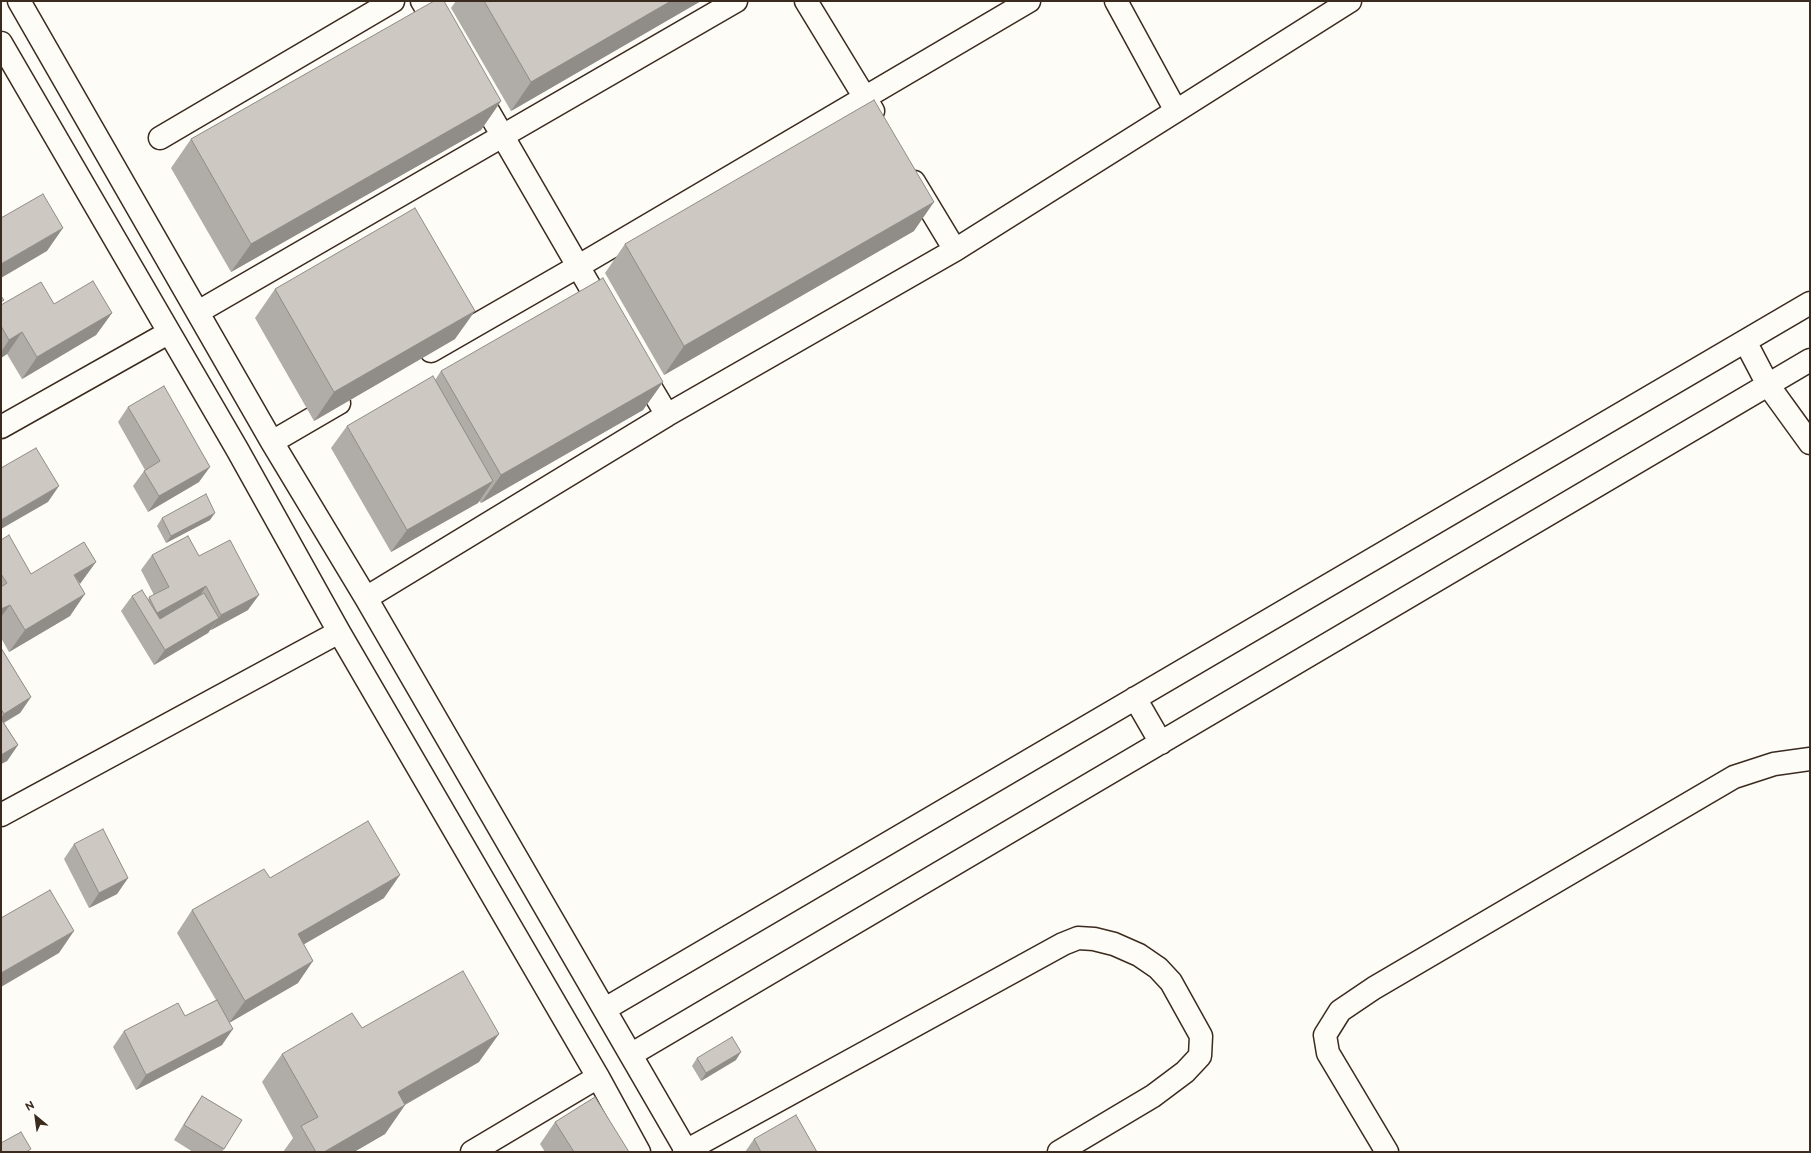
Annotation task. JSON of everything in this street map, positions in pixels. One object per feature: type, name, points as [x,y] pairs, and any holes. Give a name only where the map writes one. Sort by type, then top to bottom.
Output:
[{"type":"street","points":[[19,1],[272,442],[366,598],[632,1054],[686,1152],[1063,944],[1078,938],[1094,939],[1114,944],[1139,955],[1158,968],[1171,982],[1201,1036],[1200,1056],[1185,1072],[1153,1096],[1059,1152]]},
{"type":"street","points":[[160,138],[394,1]]},
{"type":"street","points":[[422,1],[450,48]]},
{"type":"street","points":[[198,312],[736,1]]},
{"type":"street","points":[[806,1],[882,126]]},
{"type":"street","points":[[411,362],[865,99],[1029,1]]},
{"type":"street","points":[[1116,1],[1176,111]]},
{"type":"street","points":[[366,598],[667,415],[955,250],[1350,1]]},
{"type":"street","points":[[1,42],[168,333],[237,449],[339,632],[598,1077],[639,1152]]},
{"type":"street","points":[[466,75],[614,328]]},
{"type":"street","points":[[906,167],[955,250]]},
{"type":"street","points":[[605,1009],[1810,304]]},
{"type":"street","points":[[1,427],[168,333]]},
{"type":"street","points":[[1745,341],[1768,385],[1810,442]]},
{"type":"street","points":[[630,354],[667,415]]},
{"type":"street","points":[[632,1054],[1810,360]]},
{"type":"street","points":[[272,442],[356,394]]},
{"type":"street","points":[[1,815],[339,632]]},
{"type":"street","points":[[1135,698],[1161,743]]},
{"type":"street","points":[[1387,1152],[1328,1053],[1325,1035],[1340,1011],[1374,988],[1734,778],[1774,764],[1810,759]]},
{"type":"street","points":[[472,1152],[598,1077]]},
{"type":"building","points":[[434,1],[444,1],[501,101],[251,244],[191,139]]},
{"type":"building","points":[[484,1],[671,1],[531,82]]},
{"type":"building","points":[[874,100],[934,202],[684,346],[625,244]]},
{"type":"building","points":[[43,194],[63,228],[1,264],[1,218]]},
{"type":"building","points":[[415,208],[475,311],[334,392],[275,289]]},
{"type":"building","points":[[603,278],[663,382],[501,475],[441,371]]},
{"type":"building","points":[[93,281],[112,313],[37,357],[22,332],[9,340],[1,326],[1,305],[41,282],[54,304]]},
{"type":"building","points":[[433,376],[493,481],[407,530],[347,426]]},
{"type":"building","points":[[164,386],[210,467],[159,496],[144,471],[160,461],[128,407]]},
{"type":"building","points":[[36,448],[59,486],[1,520],[1,468]]},
{"type":"building","points":[[206,494],[215,513],[171,536],[162,518]]},
{"type":"building","points":[[9,535],[31,574],[84,542],[96,562],[74,575],[85,594],[25,630],[10,605],[1,609],[1,587],[7,583],[1,574],[1,540]]},
{"type":"building","points":[[188,536],[199,556],[230,540],[259,595],[221,615],[206,586],[157,613],[149,597],[169,587],[152,555]]},
{"type":"building","points":[[142,590],[160,619],[204,593],[219,618],[165,650],[132,596]]},
{"type":"building","points":[[1,648],[31,697],[4,714],[1,709]]},
{"type":"building","points":[[1,719],[18,745],[1,755]]},
{"type":"building","points":[[368,821],[400,875],[298,934],[313,961],[245,1001],[192,910],[264,869],[270,878]]},
{"type":"building","points":[[103,829],[128,878],[99,893],[74,844]]},
{"type":"building","points":[[50,890],[74,931],[1,973],[1,918]]},
{"type":"building","points":[[463,971],[499,1034],[398,1092],[405,1105],[324,1152],[316,1152],[301,1126],[318,1117],[282,1054],[352,1013],[362,1028]]},
{"type":"building","points":[[217,1000],[233,1029],[146,1075],[124,1031],[178,1003],[185,1016]]},
{"type":"building","points":[[732,1037],[741,1052],[706,1073],[697,1058]]},
{"type":"building","points":[[202,1096],[242,1120],[224,1149],[184,1125]]},
{"type":"building","points":[[595,1097],[629,1152],[574,1152],[555,1122]]},
{"type":"building","points":[[796,1115],[817,1152],[761,1152],[754,1139]]},
{"type":"building","points":[[21,1132],[31,1149],[26,1152],[1,1152],[1,1143]]}]
